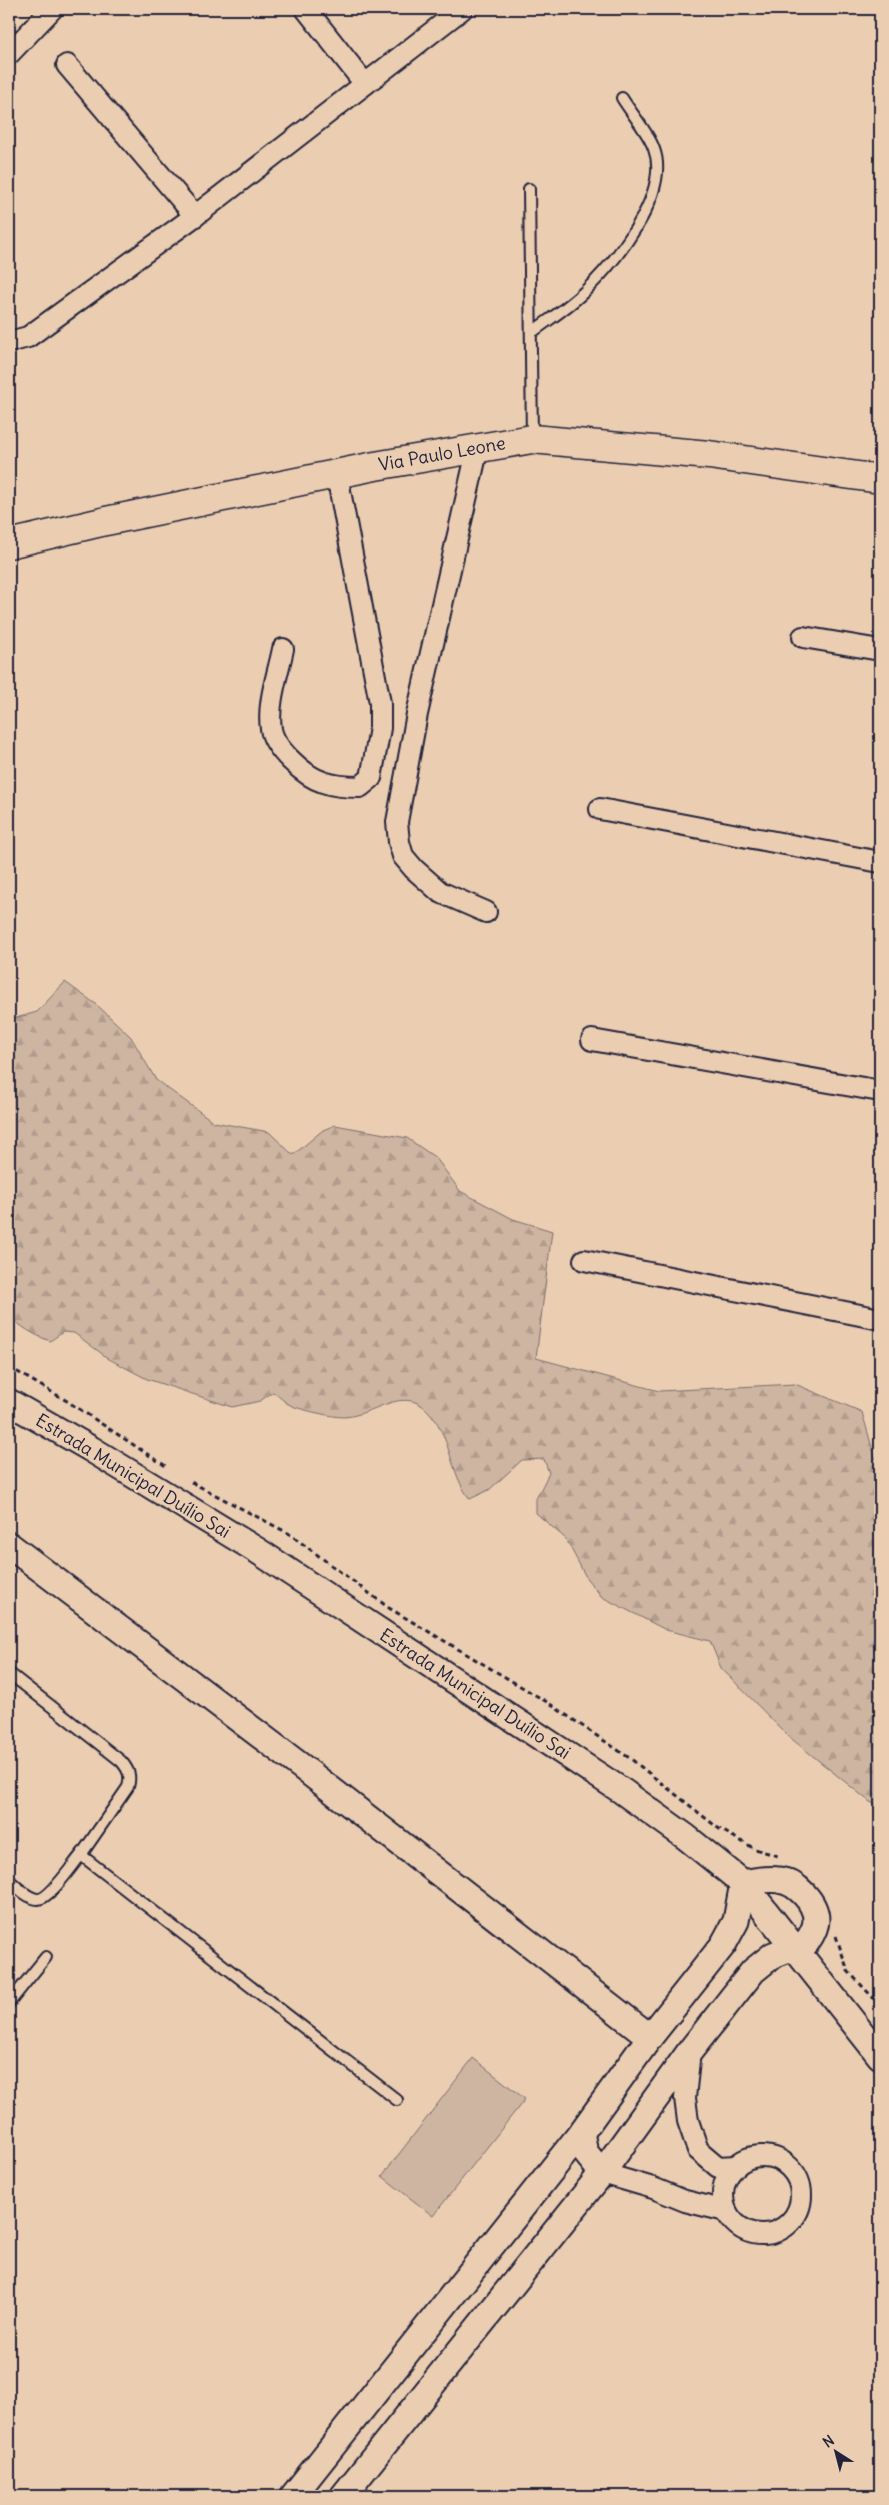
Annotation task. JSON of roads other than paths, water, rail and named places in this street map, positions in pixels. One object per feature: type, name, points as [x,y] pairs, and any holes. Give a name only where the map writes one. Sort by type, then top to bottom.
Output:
[{"type":"main road","name":"Via Paulo Leone","points":[[9,544],[106,521],[478,447],[532,439],[710,455],[880,479]]},
{"type":"street","points":[[9,54],[52,9]]},
{"type":"street","points":[[306,9],[365,84]]},
{"type":"street","points":[[9,342],[28,337],[195,216],[462,9]]},
{"type":"street","points":[[67,65],[195,216]]},
{"type":"street","points":[[478,447],[419,704],[398,822],[401,849],[414,869],[440,892],[486,912]]},
{"type":"street","points":[[283,650],[270,712],[271,730],[277,744],[295,764],[322,782],[360,787],[371,778],[380,728],[380,703],[337,475]]},
{"type":"street","points":[[803,637],[880,650]]},
{"type":"street","points":[[600,809],[880,862]]},
{"type":"street","points":[[592,1040],[880,1091]]},
{"type":"street","points":[[584,1260],[880,1319]]},
{"type":"street","name":"Estrada Municipal Duílio Sai","points":[[9,1402],[91,1449],[266,1556],[622,1791],[743,1883],[880,2056]]},
{"type":"street","points":[[9,1525],[19,1552],[650,2037]]},
{"type":"street","points":[[293,2496],[580,2133],[650,2037],[723,1945],[736,1920],[743,1883],[779,1880],[794,1886],[805,1895],[813,1908],[816,1921],[807,1942],[796,1948],[773,1955],[753,1971],[690,2051],[602,2173],[342,2496]]},
{"type":"street","points":[[701,1973],[733,1996]]},
{"type":"street","points":[[690,2051],[686,2098],[688,2121],[698,2150],[718,2166],[736,2166]]},
{"type":"street","points":[[580,2133],[585,2152],[602,2173],[653,2188],[685,2201],[726,2211]]},
{"type":"street","points":[[765,2156],[780,2160],[793,2170],[800,2183],[802,2199],[796,2214],[786,2226],[772,2233],[756,2234],[740,2228],[726,2211],[723,2195],[726,2179],[736,2166],[749,2158],[765,2156]]},
{"type":"lane","points":[[531,333],[584,292],[626,243],[648,208],[657,176],[655,150],[622,98]]},
{"type":"lane","points":[[529,190],[532,439]]},
{"type":"lane","points":[[9,1673],[121,1761],[128,1769],[131,1778],[128,1787],[81,1855],[50,1892],[43,1897],[32,1897],[9,1880]]},
{"type":"lane","points":[[81,1855],[397,2100]]},
{"type":"lane","points":[[9,2004],[46,1957]]}]
